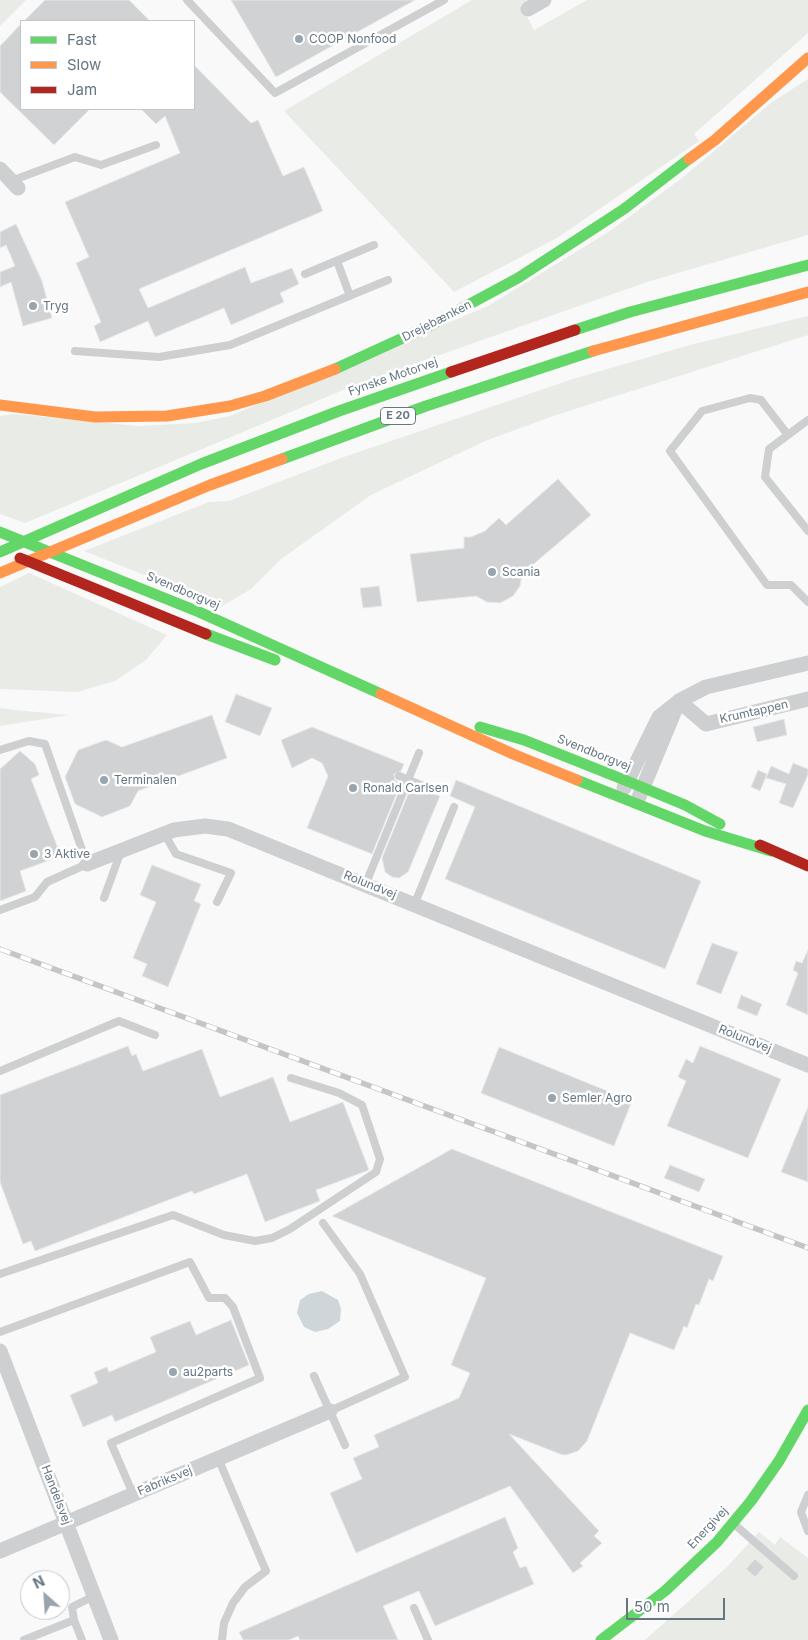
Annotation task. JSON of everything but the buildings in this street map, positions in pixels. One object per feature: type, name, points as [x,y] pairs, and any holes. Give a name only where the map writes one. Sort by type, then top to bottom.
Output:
[{"type":"main road","name":"Drejebænken","points":[[0,406],[79,416],[187,413],[230,406],[265,396],[344,366],[429,326],[518,278],[624,208],[715,140],[796,71],[808,58]]},
{"type":"main road","points":[[630,312],[750,268],[808,254]]},
{"type":"main road","name":"Fynske Motorvej","points":[[0,551],[201,464],[339,411],[506,352],[630,312],[808,265]]},
{"type":"main road","name":"E 20","points":[[0,573],[210,485],[426,406],[579,355],[808,292]]},
{"type":"main road","points":[[38,398],[77,408],[125,416]]},
{"type":"main road","name":"Svendborgvej","points":[[0,532],[109,574],[198,612],[513,754],[705,830],[772,851],[808,866]]},
{"type":"main road","name":"Svendborgvej","points":[[0,551],[260,656],[352,683]]},
{"type":"main road","name":"Svendborgvej","points":[[397,701],[524,740],[643,787],[685,805],[772,851]]},
{"type":"main road","name":"Energivej","points":[[601,1640],[665,1591],[717,1542],[779,1461],[808,1410]]},
{"type":"street","points":[[528,9],[544,0]]},
{"type":"street","points":[[0,169],[15,184]]},
{"type":"street","points":[[620,796],[659,717],[679,701],[706,687],[808,663]]},
{"type":"street","name":"Krumtappen","points":[[679,701],[706,724],[808,699]]},
{"type":"street","points":[[636,803],[679,701]]},
{"type":"street","name":"Rolundvej","points":[[87,864],[164,833],[205,826],[228,828],[808,1065]]},
{"type":"street","name":"Handelsvej","points":[[0,1351],[111,1640]]},
{"type":"street","name":"Fabriksvej","points":[[0,1552],[330,1411]]},
{"type":"lane","points":[[187,0],[275,93],[444,0]]},
{"type":"lane","points":[[15,184],[76,157],[101,165],[156,145]]},
{"type":"lane","points":[[305,274],[374,245]]},
{"type":"lane","points":[[337,261],[350,296]]},
{"type":"lane","points":[[75,351],[159,357],[230,344],[388,280]]},
{"type":"lane","points":[[788,435],[761,400],[750,398],[702,411],[670,452],[767,585],[790,585],[808,602]]},
{"type":"lane","points":[[808,420],[769,449],[765,477],[808,531]]},
{"type":"lane","points":[[0,750],[28,741],[44,744],[87,864],[47,882],[35,898],[0,910]]},
{"type":"lane","points":[[366,883],[419,753]]},
{"type":"lane","points":[[399,776],[428,788]]},
{"type":"lane","points":[[415,903],[454,807]]},
{"type":"lane","points":[[164,833],[176,854],[231,873],[217,902]]},
{"type":"lane","points":[[104,898],[122,849]]},
{"type":"lane","points":[[0,1071],[119,1021],[155,1035]]},
{"type":"lane","points":[[0,1274],[173,1215],[224,1235],[255,1241],[272,1238],[290,1229],[376,1172],[380,1159],[362,1105],[339,1093],[291,1078]]},
{"type":"lane","points":[[323,1223],[360,1274],[405,1377],[330,1411]]},
{"type":"lane","points":[[0,1332],[190,1262],[209,1298],[225,1298],[233,1308],[260,1378],[111,1443],[133,1494]]},
{"type":"lane","points":[[314,1376],[345,1445]]},
{"type":"lane","points":[[218,1458],[266,1572],[245,1587],[233,1603],[224,1623],[222,1640]]},
{"type":"lane","points":[[808,1495],[801,1512],[808,1531]]},
{"type":"lane","points":[[732,1523],[794,1576]]},
{"type":"lane","points":[[82,1640],[74,1620],[72,1608],[94,1596]]},
{"type":"lane","points":[[414,1608],[428,1640]]},
{"type":"lane","points":[[24,1640],[74,1620]]},
{"type":"shaded area","points":[[0,0],[26,0],[0,26]]},
{"type":"shaded area","points":[[472,0],[529,0],[521,5],[534,30],[587,0],[808,0],[808,33],[694,134],[699,141],[557,238],[454,292],[284,111]]},
{"type":"shaded area","points":[[808,79],[808,235],[647,282],[360,383],[25,523],[0,514],[0,416],[14,414],[138,426],[196,423],[230,416],[488,306],[610,231],[682,178],[772,102]]},
{"type":"shaded area","points":[[808,316],[808,335],[553,416],[485,441],[371,495],[281,559],[251,589],[222,606],[84,551],[209,502],[229,501],[341,458],[573,379],[690,345]]},
{"type":"shaded area","points":[[29,573],[167,635],[146,660],[115,681],[77,692],[0,689],[0,587]]},
{"type":"shaded area","points":[[0,708],[15,710],[69,715],[0,726]]},
{"type":"shaded area","points":[[322,1291],[338,1300],[341,1309],[340,1321],[328,1329],[315,1332],[304,1327],[297,1313],[300,1300],[309,1294]]},
{"type":"shaded area","points":[[759,1532],[775,1545],[780,1537],[808,1558],[808,1640],[645,1640],[727,1567]]},
{"type":"railway","points":[[0,949],[808,1248]]},
{"type":"traffic: fast","points":[[335,369],[429,326],[518,278],[624,209],[689,159]]},
{"type":"traffic: fast","points":[[575,330],[630,312],[808,265]]},
{"type":"traffic: fast","points":[[282,459],[426,406],[593,351]]},
{"type":"traffic: fast","points":[[0,552],[201,464],[339,411],[451,372]]},
{"type":"traffic: fast","points":[[0,532],[199,612],[381,694]]},
{"type":"traffic: fast","points":[[206,634],[275,660]]},
{"type":"traffic: fast","points":[[480,727],[524,740],[627,781],[685,805],[720,824]]},
{"type":"traffic: fast","points":[[577,780],[705,831],[771,851]]},
{"type":"traffic: fast","points":[[601,1640],[665,1591],[717,1542],[751,1501],[779,1461],[808,1410]]},
{"type":"traffic: slow","points":[[689,159],[715,140],[808,58]]},
{"type":"traffic: slow","points":[[593,351],[808,292]]},
{"type":"traffic: slow","points":[[0,405],[95,417],[167,416],[230,406],[265,396],[335,369]]},
{"type":"traffic: slow","points":[[0,573],[210,485],[282,459]]},
{"type":"traffic: slow","points":[[381,694],[513,754],[577,780]]},
{"type":"traffic: jam","points":[[451,372],[575,330]]},
{"type":"traffic: jam","points":[[20,558],[206,634]]},
{"type":"traffic: jam","points":[[760,845],[808,866]]},
{"type":"place","name":"COOP Nonfood","points":[[299,39]]},
{"type":"place","name":"Tryg","points":[[33,306]]},
{"type":"place","name":"Scania","points":[[492,572]]},
{"type":"place","name":"Terminalen","points":[[104,780]]},
{"type":"place","name":"Ronald Carlsen","points":[[353,788]]},
{"type":"place","name":"3 Aktive","points":[[34,854]]},
{"type":"place","name":"Semler Agro","points":[[552,1098]]},
{"type":"place","name":"au2parts","points":[[173,1372]]}]
